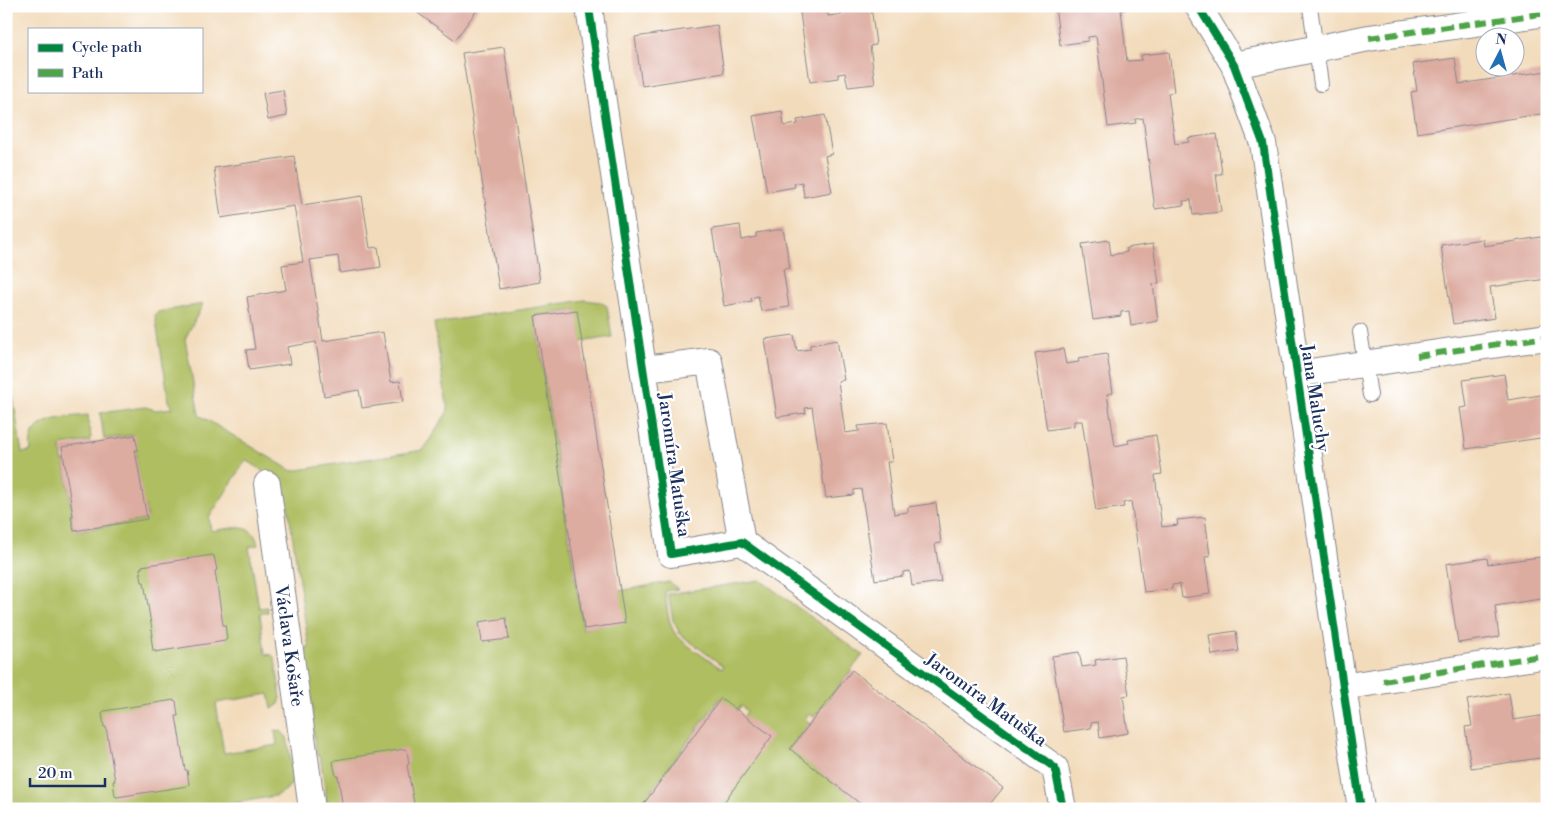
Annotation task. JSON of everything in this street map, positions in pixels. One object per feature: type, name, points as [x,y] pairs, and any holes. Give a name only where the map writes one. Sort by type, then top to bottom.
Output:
[{"type":"street","name":"Jana Maluchy","points":[[1198,6],[1234,65],[1263,142],[1361,809]]},
{"type":"street","name":"Jaromíra Matuška","points":[[591,7],[672,554],[742,542],[1055,768],[1062,809]]},
{"type":"street","points":[[1234,65],[1369,38],[1547,13]]},
{"type":"street","points":[[1296,374],[1547,336]]},
{"type":"street","points":[[645,369],[709,361],[742,542]]},
{"type":"street","name":"Václava Košaře","points":[[267,484],[312,809]]},
{"type":"street","points":[[1342,687],[1547,655]]},
{"type":"lane","points":[[1310,7],[1321,84]]},
{"type":"lane","points":[[1360,332],[1370,396]]},
{"type":"green space","points":[[585,300],[600,302],[607,306],[612,337],[581,342],[576,310],[535,316],[583,629],[624,622],[619,591],[669,582],[678,589],[665,591],[668,616],[676,635],[722,669],[723,666],[680,634],[673,620],[668,594],[760,580],[863,655],[814,717],[809,714],[805,719],[810,723],[790,748],[867,809],[717,809],[747,711],[741,706],[737,711],[720,698],[638,809],[328,809],[320,756],[317,756],[310,713],[313,712],[307,672],[303,671],[299,650],[309,648],[288,506],[275,507],[268,474],[246,460],[209,518],[211,531],[240,528],[252,532],[256,537],[258,545],[249,547],[259,608],[267,607],[268,612],[260,614],[265,654],[272,655],[275,659],[281,698],[279,704],[272,709],[269,694],[216,703],[224,753],[277,745],[275,730],[281,731],[287,737],[293,776],[291,784],[286,790],[275,796],[201,809],[6,809],[6,354],[22,453],[31,451],[31,440],[34,431],[41,425],[58,418],[88,415],[90,441],[62,445],[61,447],[73,515],[71,516],[73,529],[75,531],[145,520],[147,518],[145,505],[143,504],[133,435],[104,439],[100,413],[145,407],[156,410],[173,408],[169,401],[155,316],[158,312],[203,304],[185,339],[199,415],[292,471],[423,450],[448,411],[434,323]]},
{"type":"building","points":[[408,6],[480,6],[455,40]]},
{"type":"building","points":[[799,6],[827,6],[828,16],[843,14],[843,9],[871,6],[876,45],[870,46],[875,84],[848,87],[845,73],[838,74],[838,78],[810,82]]},
{"type":"building","points":[[1055,6],[1126,6],[1127,9],[1121,10],[1127,61],[1142,60],[1141,55],[1169,52],[1174,92],[1168,93],[1175,144],[1189,142],[1188,138],[1217,134],[1222,174],[1216,174],[1221,212],[1193,215],[1191,200],[1183,201],[1184,205],[1155,209],[1143,118],[1135,119],[1136,123],[1108,127],[1096,36],[1088,37],[1088,41],[1060,45]]},
{"type":"building","points":[[717,25],[724,73],[642,86],[635,37]]},
{"type":"building","points":[[504,47],[540,282],[499,289],[462,53]]},
{"type":"building","points":[[1455,58],[1459,84],[1500,78],[1526,78],[1526,74],[1547,71],[1547,113],[1417,133],[1411,92],[1417,91],[1413,64]]},
{"type":"building","points":[[283,90],[287,116],[268,120],[263,93]]},
{"type":"building","points":[[782,111],[784,126],[798,124],[797,120],[825,115],[832,154],[825,156],[832,192],[804,197],[802,182],[794,184],[795,187],[767,192],[753,116]]},
{"type":"building","points":[[294,156],[302,205],[362,196],[370,248],[378,247],[381,267],[340,273],[338,256],[310,260],[323,341],[383,332],[391,382],[400,381],[403,402],[362,408],[359,390],[324,396],[316,342],[287,347],[290,364],[249,370],[246,350],[255,349],[247,297],[286,290],[282,265],[303,262],[294,206],[221,218],[214,168]]},
{"type":"building","points":[[740,225],[742,240],[756,237],[756,233],[783,229],[790,268],[783,269],[789,307],[761,311],[758,296],[751,298],[752,301],[724,306],[712,229]]},
{"type":"building","points":[[1547,236],[1547,279],[1490,287],[1495,318],[1453,324],[1441,245],[1483,239],[1484,246]]},
{"type":"building","points":[[1109,240],[1111,255],[1127,252],[1126,248],[1153,244],[1159,283],[1153,284],[1158,321],[1131,326],[1129,311],[1121,312],[1121,316],[1093,320],[1082,244]]},
{"type":"building","points":[[577,310],[625,623],[584,629],[535,316]]},
{"type":"building","points":[[794,335],[797,351],[810,349],[810,345],[837,340],[844,380],[838,381],[845,433],[859,431],[858,426],[887,423],[892,462],[887,462],[894,514],[908,512],[908,507],[936,503],[941,543],[935,544],[941,582],[912,586],[910,571],[903,572],[903,576],[875,580],[861,489],[854,490],[854,495],[826,498],[812,407],[805,408],[806,413],[777,417],[765,339]]},
{"type":"building","points":[[1063,349],[1066,364],[1079,362],[1078,358],[1107,354],[1113,393],[1107,394],[1115,446],[1129,443],[1128,440],[1156,435],[1162,474],[1155,475],[1162,527],[1178,525],[1177,520],[1205,517],[1210,556],[1205,557],[1210,594],[1182,598],[1180,584],[1172,585],[1172,589],[1144,592],[1131,501],[1123,503],[1124,507],[1096,511],[1082,421],[1074,421],[1074,426],[1047,430],[1035,353]]},
{"type":"building","points":[[1504,374],[1508,400],[1547,394],[1547,437],[1466,449],[1460,408],[1467,407],[1463,380]]},
{"type":"building","points":[[135,435],[138,450],[135,450],[147,519],[74,531],[62,447]]},
{"type":"building","points":[[214,556],[217,570],[215,571],[223,625],[225,625],[227,639],[225,641],[153,651],[151,636],[153,636],[140,568],[142,566]]},
{"type":"building","points":[[1547,556],[1547,598],[1495,606],[1499,637],[1458,643],[1446,564],[1487,558],[1488,564]]},
{"type":"building","points":[[506,618],[509,639],[482,642],[479,622]]},
{"type":"building","points":[[1236,631],[1239,651],[1212,655],[1209,635]]},
{"type":"building","points":[[1079,652],[1082,667],[1096,665],[1095,660],[1123,656],[1129,695],[1123,696],[1128,733],[1100,738],[1098,722],[1091,723],[1091,728],[1064,732],[1052,656]]},
{"type":"building","points":[[852,670],[1003,788],[986,809],[867,809],[790,749]]},
{"type":"building","points":[[1509,693],[1513,720],[1547,715],[1547,757],[1471,768],[1465,727],[1472,726],[1467,700]]},
{"type":"building","points":[[721,698],[772,736],[719,809],[640,809]]},
{"type":"building","points":[[176,701],[178,716],[176,716],[189,784],[187,786],[115,796],[113,781],[115,781],[102,713],[104,711]]},
{"type":"building","points":[[407,750],[409,764],[407,765],[415,809],[343,809],[338,776],[336,776],[333,762],[335,760]]},
{"type":"marked path","points":[[1369,38],[1547,13]]},
{"type":"marked path","points":[[1417,356],[1547,337]]},
{"type":"marked path","points":[[1383,681],[1547,655]]},
{"type":"cycle path","points":[[587,6],[589,8],[671,554],[742,542],[1055,768],[1063,809]]},
{"type":"cycle path","points":[[1198,6],[1234,65],[1263,143],[1361,809]]}]
